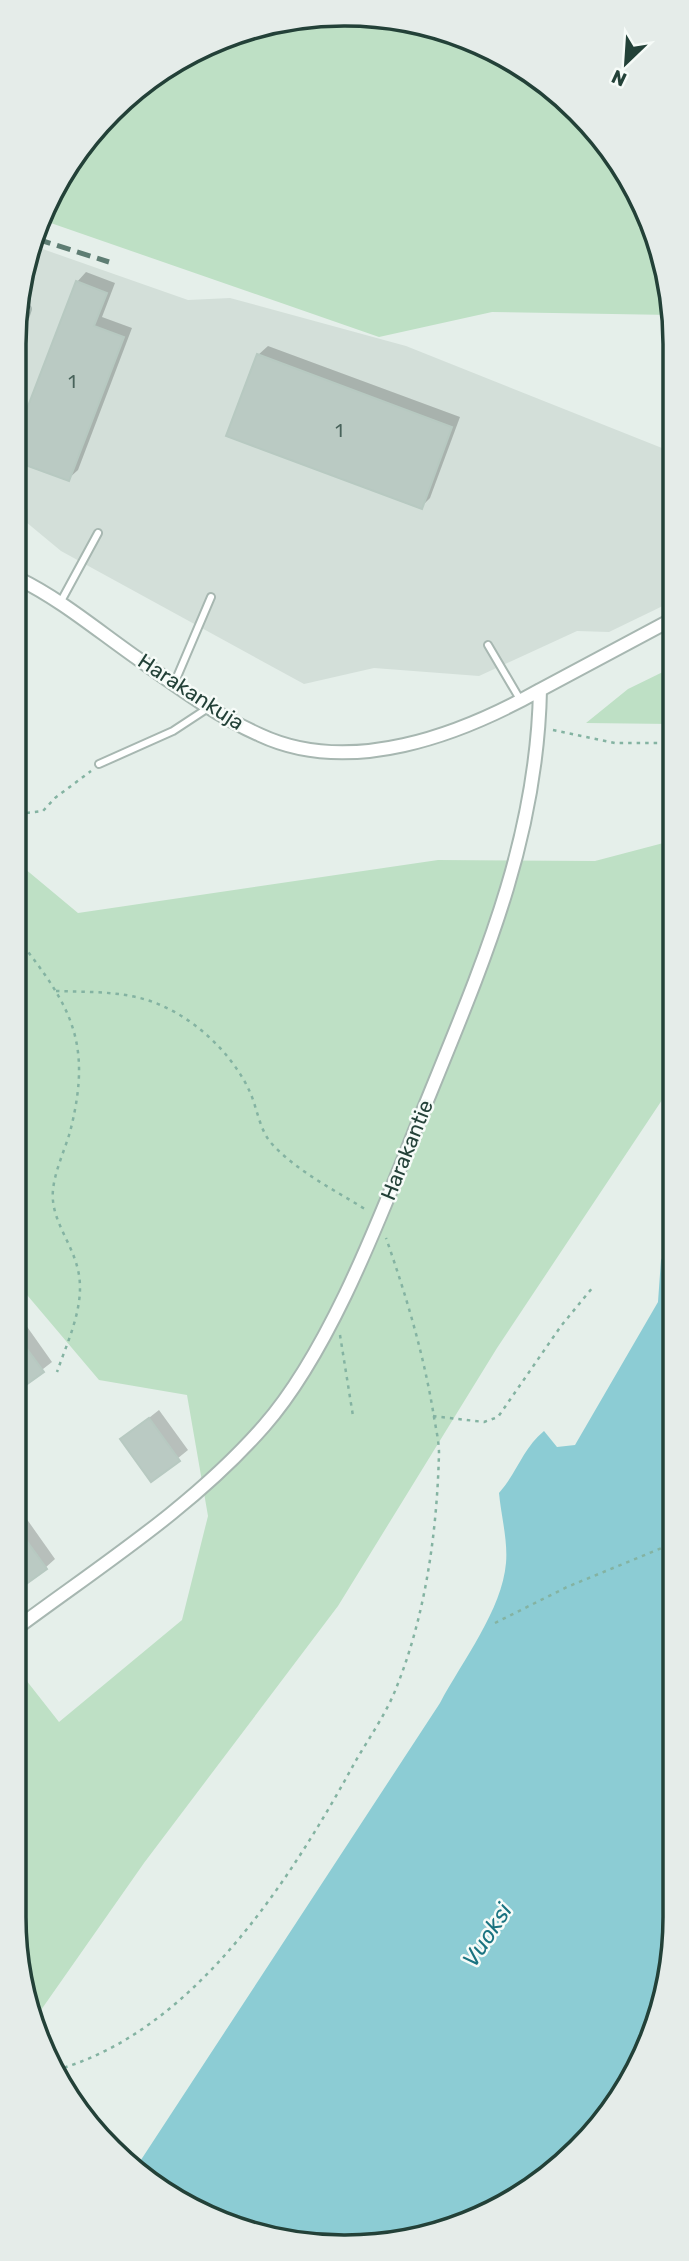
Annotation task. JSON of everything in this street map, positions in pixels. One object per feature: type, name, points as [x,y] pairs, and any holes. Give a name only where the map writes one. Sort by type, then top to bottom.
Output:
[{"type":"street","name":"Harakankuja","points":[[26,583],[60,603],[208,708],[263,737],[307,748],[349,751],[437,737],[540,691]]},
{"type":"street","points":[[540,691],[663,624]]},
{"type":"street","name":"Harakantie","points":[[26,1621],[200,1492],[265,1424],[301,1375],[379,1218],[488,949],[519,853],[536,772],[540,691]]},
{"type":"lane","points":[[60,603],[98,533]]},
{"type":"lane","points":[[174,684],[211,597]]},
{"type":"lane","points":[[488,645],[521,701]]},
{"type":"lane","points":[[99,764],[173,731],[208,708]]},
{"type":"path","points":[[539,727],[615,743],[663,743]]},
{"type":"path","points":[[26,813],[43,811],[55,798],[99,764]]},
{"type":"path","points":[[26,949],[56,991],[77,1034],[80,1080],[67,1144],[53,1188],[53,1210],[78,1269],[81,1294],[57,1372]]},
{"type":"path","points":[[56,991],[109,993],[147,1000],[177,1014],[205,1033],[228,1056],[249,1089],[271,1143],[306,1175],[379,1218],[408,1302],[439,1450],[426,1590],[397,1688],[341,1788],[278,1889],[185,1995],[147,2026],[104,2054],[64,2067]]},
{"type":"path","points":[[433,1416],[484,1422],[498,1417],[561,1326],[593,1287]]},
{"type":"path","points":[[335,1311],[353,1416]]},
{"type":"path","points":[[495,1623],[567,1587],[663,1548]]},
{"type":"shaded area","points":[[41,248],[188,300],[230,298],[406,346],[663,448],[663,606],[609,632],[577,631],[479,676],[374,668],[304,684],[61,551],[26,522],[27,324],[32,282]]},
{"type":"green space","points":[[344,26],[407,32],[447,43],[504,69],[538,92],[570,119],[597,151],[620,185],[639,223],[657,282],[661,315],[492,312],[379,337],[50,223],[80,168],[119,119],[168,80],[223,50],[282,32]]},
{"type":"green space","points":[[663,672],[663,724],[586,723],[628,689]]},
{"type":"green space","points":[[663,843],[663,1099],[497,1348],[338,1606],[144,1863],[41,2011],[32,1979],[26,1916],[26,1680],[59,1722],[182,1620],[208,1516],[187,1395],[99,1380],[26,1294],[26,870],[78,913],[438,860],[595,861]]},
{"type":"water","name":"Vuoksi","points":[[663,1257],[663,1916],[657,1979],[639,2038],[609,2093],[570,2142],[521,2181],[466,2211],[407,2229],[344,2235],[282,2229],[223,2211],[185,2192],[141,2161],[440,1703],[470,1652],[489,1617],[503,1581],[506,1546],[499,1493],[531,1445],[544,1431],[557,1447],[575,1445],[658,1302]]},
{"type":"building","points":[[76,281],[107,293],[94,326],[124,337],[69,481],[26,465],[26,411]]},
{"type":"building","points":[[257,354],[452,427],[422,509],[226,436]]},
{"type":"building","points":[[26,1348],[44,1372],[26,1385]]},
{"type":"building","points":[[149,1418],[180,1461],[151,1482],[120,1439]]},
{"type":"building","points":[[26,1540],[47,1569],[26,1584]]},
{"type":"railway","points":[[43,241],[109,262]]}]
